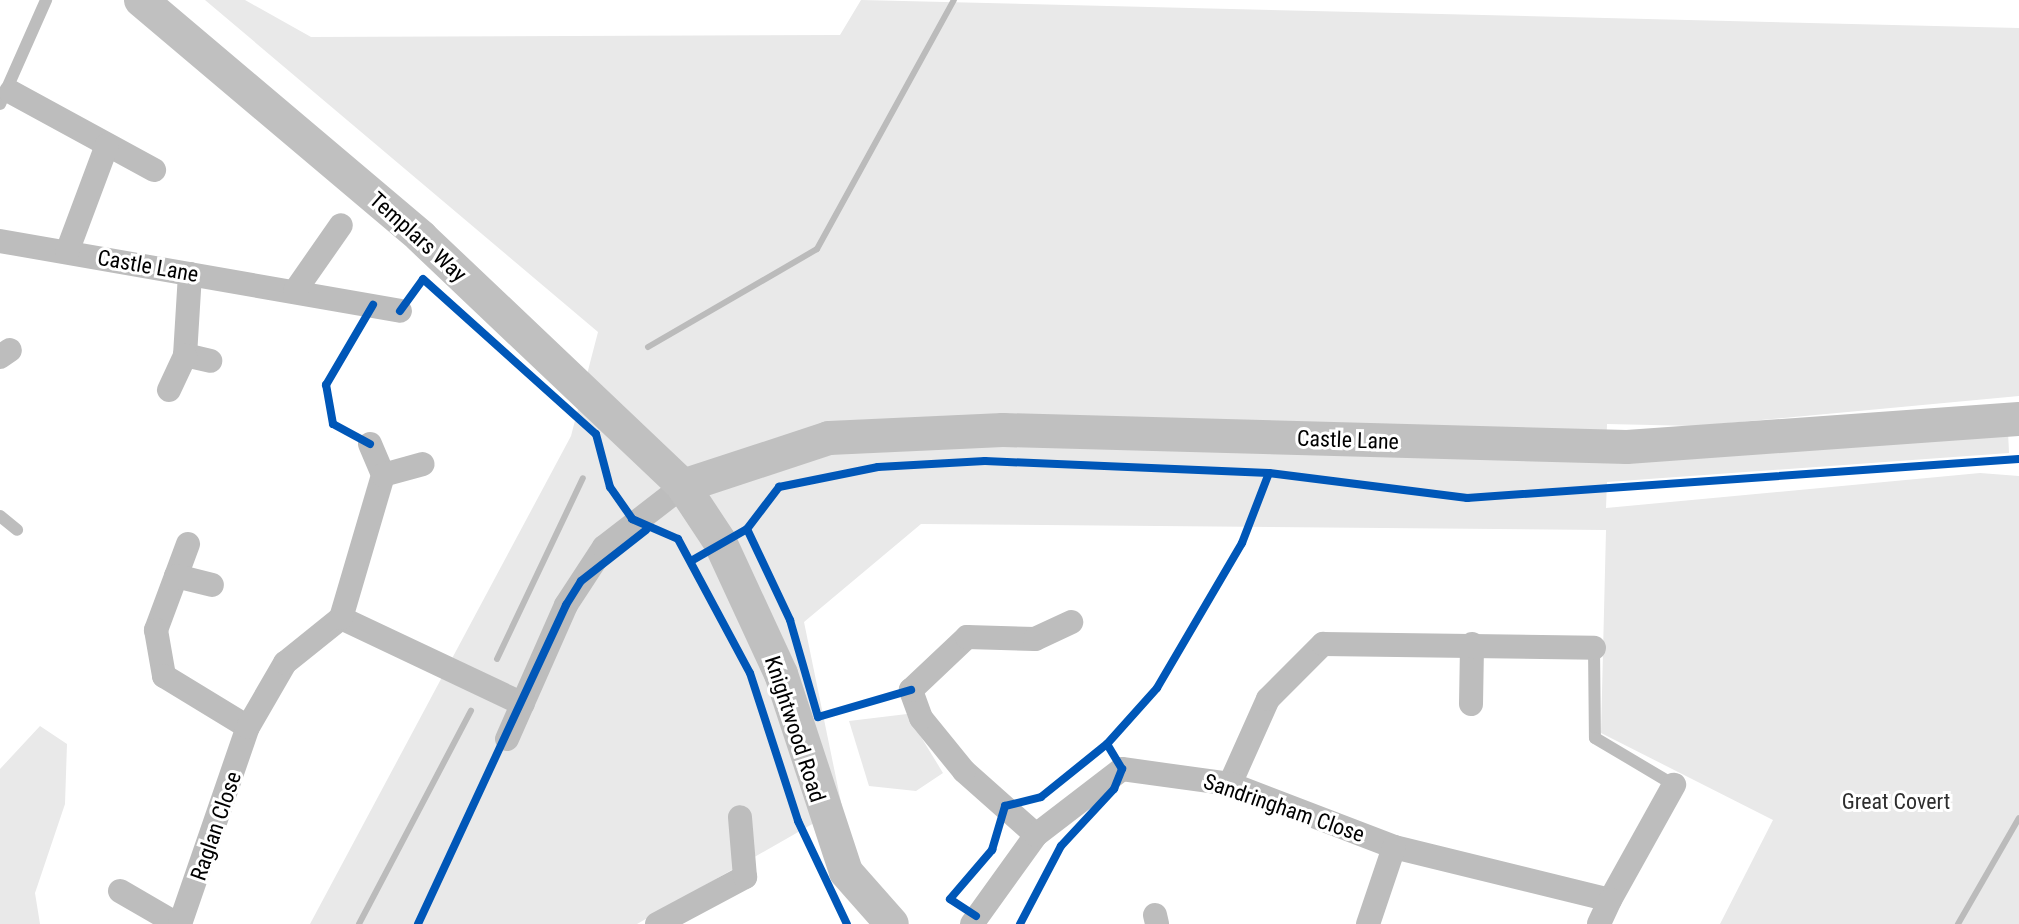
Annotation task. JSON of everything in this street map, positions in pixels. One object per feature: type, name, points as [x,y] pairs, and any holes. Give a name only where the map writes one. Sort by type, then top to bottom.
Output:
[{"type":"street","name":"Templars Way","points":[[141,0],[421,237],[683,486]]},
{"type":"street","points":[[5,98],[154,170]]},
{"type":"street","points":[[67,252],[107,145]]},
{"type":"street","points":[[295,291],[341,225]]},
{"type":"street","name":"Castle Lane","points":[[0,241],[400,311]]},
{"type":"street","points":[[169,390],[185,355],[190,274]]},
{"type":"street","points":[[185,355],[210,361]]},
{"type":"street","name":"Castle Lane","points":[[683,486],[829,438],[1003,430],[1627,447],[2019,419]]},
{"type":"street","points":[[370,444],[383,475],[341,618],[523,704]]},
{"type":"street","points":[[383,475],[423,464]]},
{"type":"street","points":[[507,739],[566,605],[604,547],[683,486]]},
{"type":"street","name":"Knightwood Road","points":[[683,486],[720,542],[781,674],[846,872],[892,924]]},
{"type":"street","points":[[188,544],[156,630],[164,676],[248,727]]},
{"type":"street","points":[[176,576],[212,585]]},
{"type":"street","name":"Raglan Close","points":[[120,891],[178,924],[248,727],[285,663],[341,618]]},
{"type":"street","points":[[1036,835],[964,771],[921,718],[911,690],[967,637],[1035,639],[1071,622]]},
{"type":"street","points":[[1230,784],[1268,699],[1323,644],[1594,648]]},
{"type":"street","points":[[1471,704],[1472,644]]},
{"type":"street","name":"Sandringham Close","points":[[972,924],[1036,835],[1122,769],[1230,784],[1394,847],[1610,900]]},
{"type":"street","points":[[1599,924],[1674,785]]},
{"type":"street","points":[[657,924],[755,880],[740,817]]},
{"type":"street","points":[[1368,924],[1394,847]]},
{"type":"lane","points":[[5,98],[46,0]]},
{"type":"lane","points":[[0,516],[17,530]]},
{"type":"lane","points":[[1594,648],[1595,738],[1674,785]]},
{"type":"green space","name":"Great Covert","points":[[205,0],[245,0],[311,37],[840,35],[861,0],[2019,28],[2019,396],[1696,426],[1607,424],[1606,455],[2008,431],[2009,453],[1607,482],[1606,508],[1980,473],[2019,476],[2019,924],[1720,924],[1773,820],[1601,733],[1606,530],[921,524],[804,622],[842,807],[637,924],[310,924],[571,436],[598,332]]},
{"type":"green space","points":[[907,714],[943,773],[916,791],[869,786],[849,721]]},
{"type":"green space","points":[[40,726],[67,744],[65,804],[35,893],[40,924],[0,924],[0,769]]},
{"type":"waterway","points":[[648,347],[817,249],[954,0]]},
{"type":"waterway","points":[[497,659],[583,478]]},
{"type":"waterway","points":[[359,924],[471,711]]},
{"type":"waterway","points":[[1958,924],[2019,818]]},
{"type":"cycle path","points":[[400,311],[423,279],[596,434],[610,487],[632,519],[678,539],[750,673],[798,821],[847,924]]},
{"type":"cycle path","points":[[370,444],[333,424],[326,385],[373,305]]},
{"type":"cycle path","points":[[691,561],[747,529],[779,487],[878,467],[985,461],[1269,473],[1467,498],[2019,459]]},
{"type":"cycle path","points":[[976,916],[950,899],[992,850],[1005,806],[1041,797],[1107,744],[1157,688],[1242,543],[1269,473]]},
{"type":"cycle path","points":[[747,529],[790,620],[818,717],[911,690]]},
{"type":"cycle path","points":[[418,924],[566,605],[581,581],[646,530]]},
{"type":"cycle path","points":[[1020,924],[1061,846],[1114,789],[1122,769],[1107,744]]}]
